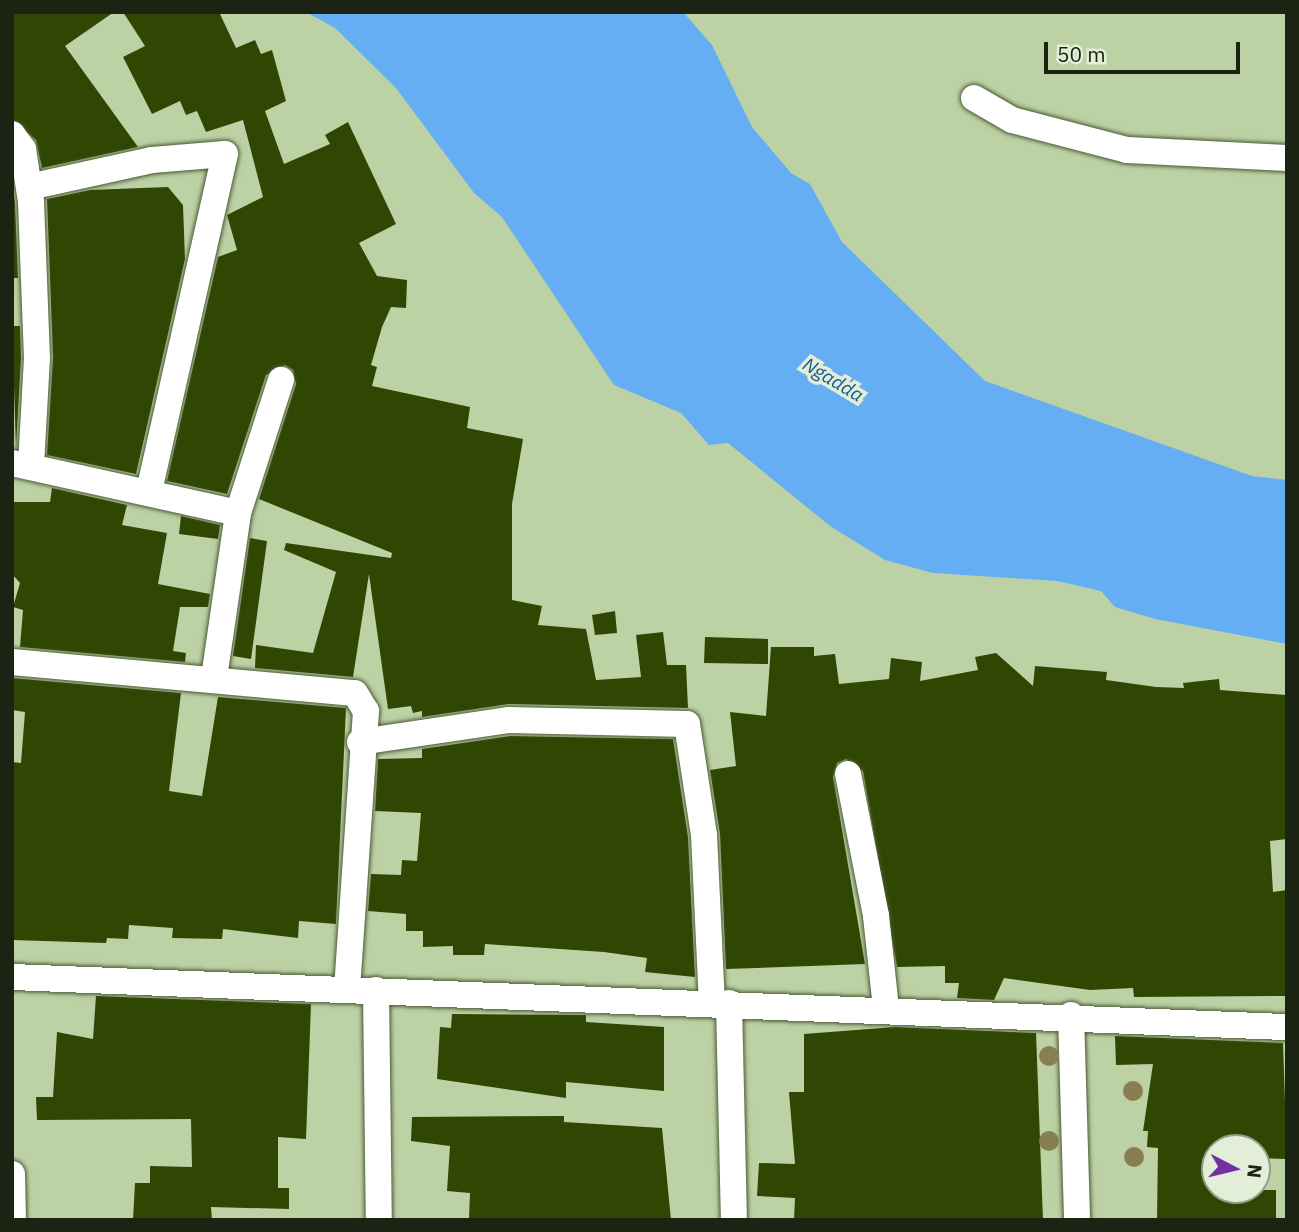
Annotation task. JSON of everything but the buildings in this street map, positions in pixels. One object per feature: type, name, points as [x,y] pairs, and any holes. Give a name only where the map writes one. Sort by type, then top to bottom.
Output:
[{"type":"street","points":[[974,98],[1012,120],[1127,150],[1287,158]]},
{"type":"street","points":[[12,134],[23,149],[29,187],[37,358],[22,464],[238,513]]},
{"type":"street","points":[[29,187],[152,160],[225,154],[149,491]]},
{"type":"street","points":[[214,678],[238,513],[281,380]]},
{"type":"street","points":[[12,663],[214,678],[355,694],[366,711],[360,742],[358,887],[347,989]]},
{"type":"street","points":[[360,742],[509,720],[687,724],[704,835],[720,1003],[734,1220]]},
{"type":"street","points":[[848,774],[876,916],[886,1009]]},
{"type":"street","points":[[12,977],[1071,1015],[1287,1027]]},
{"type":"street","points":[[376,990],[379,1220]]},
{"type":"street","points":[[1071,1015],[1077,1220]]},
{"type":"street","points":[[12,1174],[13,1220]]},
{"type":"water","name":"Ngadda","points":[[306,12],[683,12],[712,45],[752,127],[791,173],[810,184],[842,242],[985,381],[1252,476],[1287,480],[1287,644],[1155,619],[1115,607],[1101,591],[1057,581],[933,573],[885,560],[830,526],[728,443],[709,445],[681,413],[614,385],[502,217],[474,193],[396,88],[335,28]]}]
